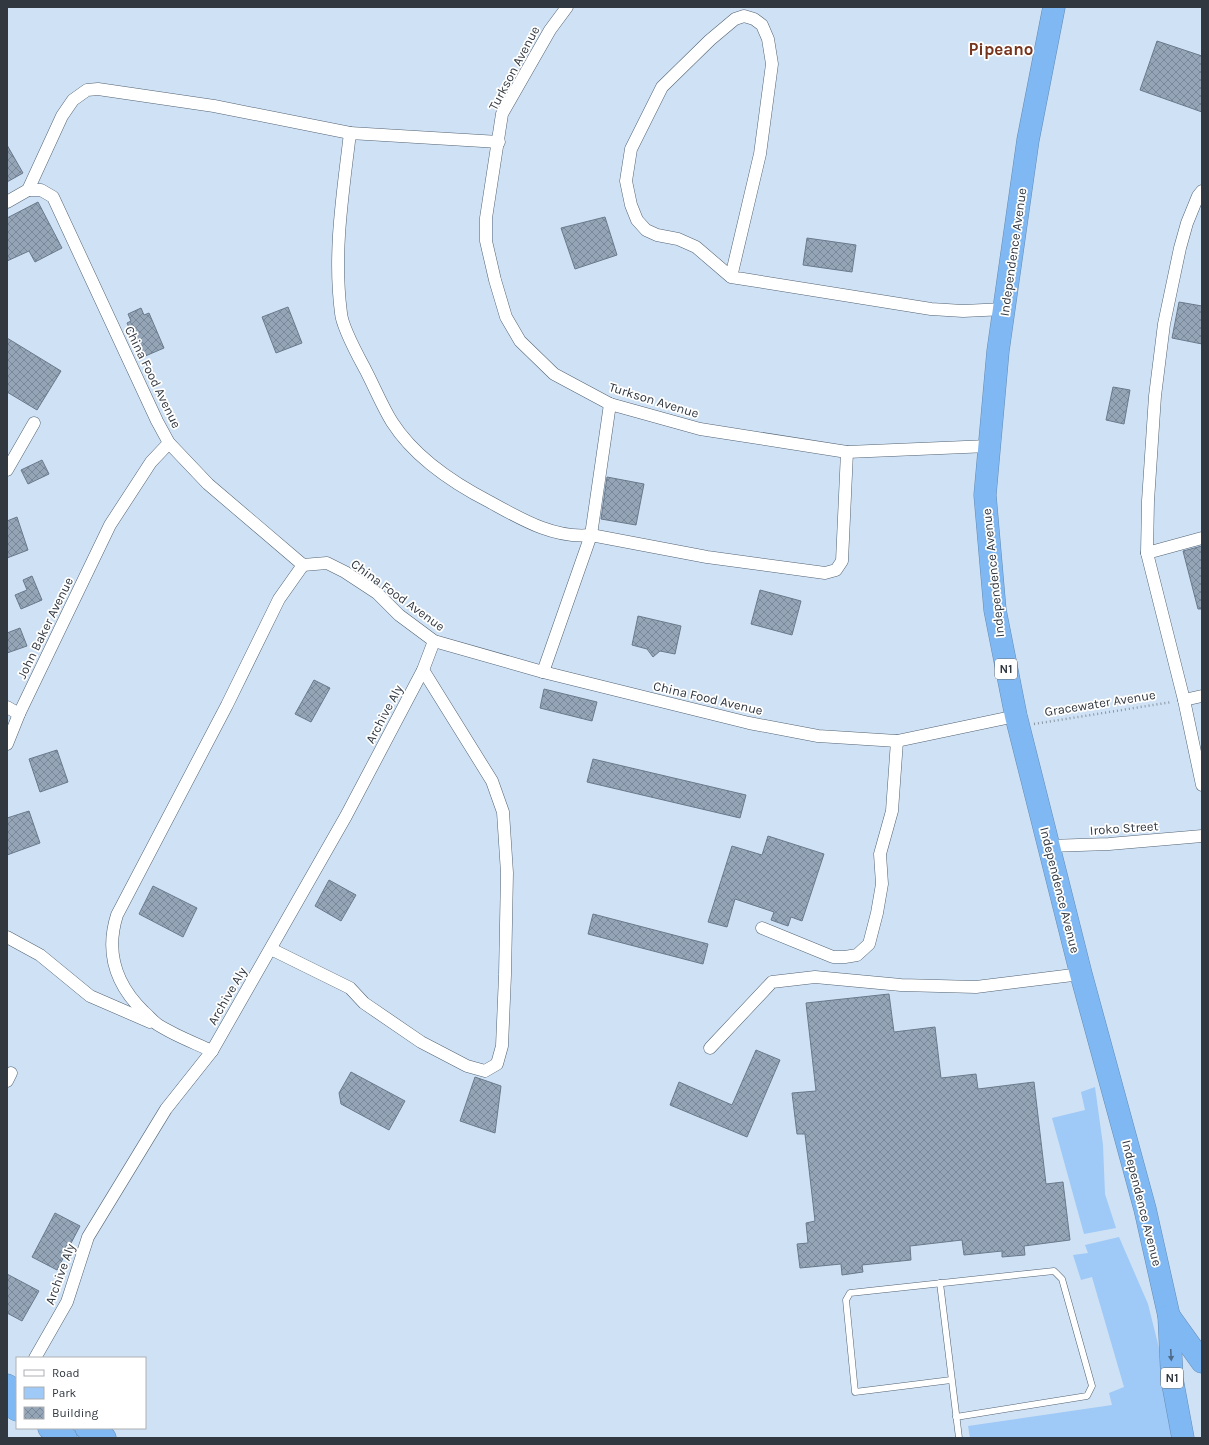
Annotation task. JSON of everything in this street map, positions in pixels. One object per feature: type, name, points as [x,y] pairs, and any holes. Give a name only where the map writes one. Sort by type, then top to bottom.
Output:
[{"type":"highway","name":"Independence Avenue","points":[[1054,7],[1028,140],[998,351],[985,495],[995,610],[1018,721],[1081,974],[1145,1209],[1169,1316],[1172,1379],[1184,1438]]},
{"type":"highway","name":"Independence Avenue","points":[[1169,1316],[1202,1362]]},
{"type":"highway","points":[[7,1385],[16,1390]]},
{"type":"highway","points":[[7,1404],[16,1409]]},
{"type":"highway","points":[[51,1429],[66,1438]]},
{"type":"highway","points":[[88,1429],[105,1438]]},
{"type":"street","name":"Turkson Avenue","points":[[567,7],[550,30],[502,114],[499,142],[486,218],[486,241],[506,317],[520,341],[554,374],[610,404],[700,429],[847,452],[989,446]]},
{"type":"street","points":[[731,277],[760,154],[772,64],[768,39],[762,25],[754,19],[744,16],[735,19],[710,40],[662,87],[631,150],[626,181],[631,205],[637,220],[646,230],[657,235],[678,239],[696,247],[731,277],[930,309],[963,311],[1005,309]]},
{"type":"street","points":[[7,202],[28,190],[62,116],[73,100],[87,90],[98,89],[190,102],[350,133],[499,142]]},
{"type":"street","points":[[350,133],[337,236],[337,278],[341,316],[359,358],[393,423],[422,458],[475,495],[525,521],[560,535],[576,537],[591,535],[707,558],[825,573],[836,570],[842,561],[847,452]]},
{"type":"street","name":"China Food Avenue","points":[[28,190],[41,190],[53,197],[157,421],[169,443],[208,484],[303,565],[327,563],[345,572],[377,593],[399,614],[434,641],[543,672],[749,724],[818,736],[897,742],[1018,721]]},
{"type":"street","points":[[1202,191],[1198,196],[1187,223],[1180,248],[1164,324],[1155,404],[1148,501],[1147,553],[1184,700],[1202,785]]},
{"type":"street","points":[[543,672],[591,535],[610,404]]},
{"type":"street","points":[[7,470],[34,423]]},
{"type":"street","name":"John Baker Avenue","points":[[7,744],[19,714],[110,525],[151,462],[169,443]]},
{"type":"street","points":[[1147,553],[1202,538]]},
{"type":"street","points":[[158,1025],[130,998],[117,973],[112,944],[112,930],[117,915],[227,705],[279,598],[303,565]]},
{"type":"street","name":"Archive Aly","points":[[36,1357],[67,1302],[88,1237],[166,1109],[212,1051],[346,816],[423,670],[434,641]]},
{"type":"street","points":[[271,949],[350,988],[364,1004],[421,1042],[467,1066],[484,1071],[497,1064],[502,1046],[505,975],[507,874],[503,812],[492,781],[473,748],[423,670]]},
{"type":"street","points":[[1184,700],[1202,696]]},
{"type":"street","points":[[7,707],[19,714]]},
{"type":"street","points":[[762,928],[833,957],[857,955],[869,944],[877,913],[882,884],[880,854],[892,811],[897,742]]},
{"type":"street","name":"Iroko Street","points":[[1049,846],[1109,844],[1202,836]]},
{"type":"street","points":[[7,937],[40,955],[90,996],[158,1025],[212,1051]]},
{"type":"street","points":[[710,1048],[772,982],[815,976],[901,985],[976,987],[1081,974]]},
{"type":"lane","points":[[951,1380],[855,1392],[846,1300],[850,1293],[1054,1270],[1062,1279],[1092,1386],[1087,1396],[956,1417]]},
{"type":"lane","points":[[940,1283],[959,1438]]},
{"type":"path","name":"Gracewater Avenue","points":[[1018,721],[1184,700]]},
{"type":"green space","points":[[1095,1087],[1103,1145],[1105,1194],[1116,1228],[1084,1234],[1052,1118],[1085,1110],[1081,1092]]},
{"type":"green space","points":[[1119,1237],[1148,1304],[1161,1356],[1174,1438],[970,1438],[968,1426],[1112,1405],[1109,1393],[1124,1387],[1092,1277],[1081,1280],[1073,1255],[1088,1253],[1085,1245]]},
{"type":"building","points":[[1157,41],[1202,56],[1202,112],[1140,90]]},
{"type":"building","points":[[7,145],[23,173],[7,182]]},
{"type":"building","points":[[38,202],[62,248],[35,262],[29,251],[7,261],[7,218]]},
{"type":"building","points":[[605,217],[617,255],[575,269],[561,228]]},
{"type":"building","points":[[807,238],[856,245],[852,272],[803,265]]},
{"type":"building","points":[[1179,302],[1202,306],[1202,344],[1172,338]]},
{"type":"building","points":[[288,307],[302,343],[276,353],[262,317]]},
{"type":"building","points":[[141,308],[144,315],[149,313],[164,348],[143,357],[127,323],[131,321],[128,314]]},
{"type":"building","points":[[7,338],[61,371],[37,410],[7,392]]},
{"type":"building","points":[[1113,387],[1130,390],[1124,424],[1106,420]]},
{"type":"building","points":[[42,460],[49,474],[28,484],[21,470]]},
{"type":"building","points":[[607,477],[644,484],[636,525],[601,519]]},
{"type":"building","points":[[17,517],[28,550],[7,558],[7,521]]},
{"type":"building","points":[[1202,546],[1202,609],[1198,609],[1183,551]]},
{"type":"building","points":[[32,576],[42,600],[21,609],[15,595],[27,590],[23,580]]},
{"type":"building","points":[[760,590],[801,601],[792,635],[751,624]]},
{"type":"building","points":[[638,616],[681,626],[675,654],[660,651],[653,657],[647,649],[632,645]]},
{"type":"building","points":[[20,628],[27,646],[7,653],[7,633]]},
{"type":"building","points":[[314,680],[330,688],[311,722],[295,714]]},
{"type":"building","points":[[544,689],[597,702],[592,721],[540,708]]},
{"type":"building","points":[[57,750],[68,782],[40,792],[29,759]]},
{"type":"building","points":[[593,759],[746,795],[740,818],[587,782]]},
{"type":"building","points":[[29,811],[40,843],[7,855],[7,818]]},
{"type":"building","points":[[768,836],[824,854],[802,921],[791,917],[788,926],[771,920],[774,912],[735,899],[727,927],[708,922],[732,846],[762,855]]},
{"type":"building","points":[[329,880],[356,895],[341,921],[315,906]]},
{"type":"building","points":[[153,886],[197,908],[183,937],[139,914]]},
{"type":"building","points":[[593,914],[708,944],[703,964],[588,934]]},
{"type":"building","points":[[889,994],[894,1032],[935,1027],[941,1078],[976,1074],[978,1089],[1034,1082],[1046,1184],[1063,1182],[1070,1240],[1024,1246],[1025,1255],[1002,1257],[1002,1251],[964,1255],[962,1240],[910,1246],[911,1260],[862,1265],[863,1272],[842,1275],[841,1264],[800,1268],[797,1244],[808,1243],[806,1223],[815,1221],[805,1134],[797,1134],[792,1093],[816,1091],[806,1003]]},
{"type":"building","points":[[756,1050],[780,1060],[747,1137],[670,1105],[679,1082],[732,1105]]},
{"type":"building","points":[[351,1072],[405,1101],[389,1130],[341,1104],[339,1093]]},
{"type":"building","points":[[475,1077],[501,1086],[495,1133],[460,1121]]},
{"type":"building","points":[[55,1213],[80,1226],[57,1270],[32,1257]]},
{"type":"building","points":[[7,1274],[39,1291],[22,1321],[7,1313]]},
{"type":"district","name":"Pipeano","points":[[1001,49]]}]
